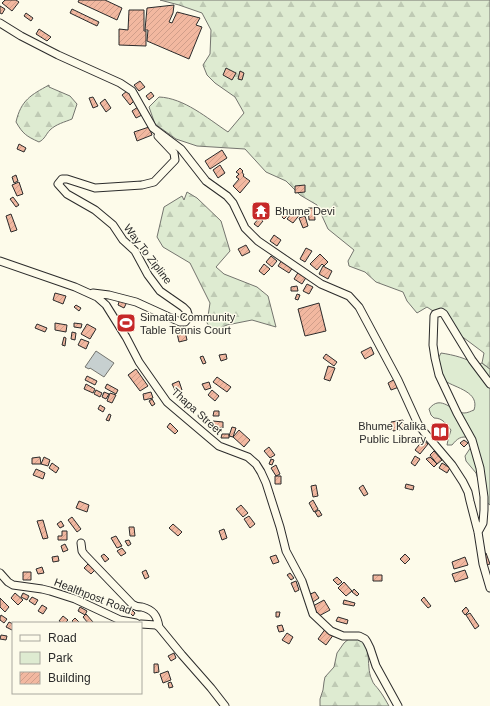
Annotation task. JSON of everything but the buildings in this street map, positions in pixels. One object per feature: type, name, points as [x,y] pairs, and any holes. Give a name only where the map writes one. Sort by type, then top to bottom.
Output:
[{"type":"street","points":[[0,23],[21,36],[58,55],[120,83],[132,91],[153,128],[181,149],[206,181],[227,196],[245,228],[258,241],[321,284],[349,296],[354,300],[398,380],[418,424],[452,465],[468,492],[478,532],[483,564],[490,588]]},
{"type":"street","name":"Way To Zipline","points":[[85,291],[136,302],[180,322],[185,322],[189,317],[187,311],[160,291],[148,275],[135,251],[123,240],[113,225],[95,210],[67,194],[58,184],[62,179],[67,179],[95,188],[142,185],[154,182],[175,160],[174,153],[157,136],[153,128]]},
{"type":"street","name":"Thapa Street","points":[[0,261],[85,291],[97,297],[106,305],[126,337],[139,362],[167,402],[219,446],[248,457],[256,464],[268,490],[286,551],[302,581],[313,614],[331,631],[343,636],[359,636],[367,642],[376,666],[398,706]]},
{"type":"street","points":[[478,532],[483,523],[484,510],[484,496],[480,468],[472,440],[439,375],[433,344],[433,320],[435,314],[440,312],[444,314],[472,360],[490,384]]},
{"type":"street","points":[[81,543],[84,554],[132,604],[136,607],[151,610],[158,619],[159,627],[225,706]]},
{"type":"street","name":"Healthpost Road","points":[[0,573],[13,585],[50,591],[75,599],[120,620],[131,622]]},
{"type":"street","name":"Healthpost Road","points":[[142,624],[156,625],[159,627]]},
{"type":"green space","points":[[160,0],[490,0],[490,369],[482,363],[484,353],[464,338],[451,332],[442,317],[427,307],[417,313],[407,301],[403,292],[376,282],[365,272],[349,266],[348,261],[354,250],[328,229],[317,205],[300,195],[286,181],[266,172],[245,149],[197,146],[176,139],[155,124],[149,107],[159,97],[168,98],[186,105],[204,115],[228,132],[244,113],[235,97],[215,83],[207,75],[203,65],[210,54],[211,30],[202,13]]},
{"type":"green space","points":[[49,85],[49,87],[70,96],[77,104],[72,119],[52,128],[39,142],[25,134],[16,122],[24,103],[32,95]]},
{"type":"green space","points":[[187,192],[197,198],[221,221],[230,251],[216,267],[224,274],[257,287],[268,296],[276,327],[252,320],[227,325],[213,331],[207,323],[210,303],[190,263],[163,247],[157,237],[164,207],[182,196],[184,200]]},
{"type":"green space","points":[[441,353],[469,360],[477,365],[482,363],[490,369],[490,505],[485,501],[476,473],[466,461],[465,456],[471,447],[470,438],[462,437],[452,445],[447,445],[451,430],[442,420],[434,418],[429,409],[433,405],[442,403],[464,413],[474,410],[474,399],[466,391],[445,381],[440,370],[439,363],[439,356]]},
{"type":"green space","points":[[351,637],[359,639],[367,648],[370,674],[374,684],[389,706],[320,706],[325,677],[334,667],[337,653],[344,643]]},
{"type":"shaded area","points":[[96,351],[114,363],[104,377],[90,368],[85,367]]},
{"type":"place","name":"Bhume Devi","points":[[261,211]]},
{"type":"place","name":"Simatal Community Table Tennis Court","points":[[126,323]]},
{"type":"place","name":"Bhume Kalika Public Library","points":[[440,432]]}]
